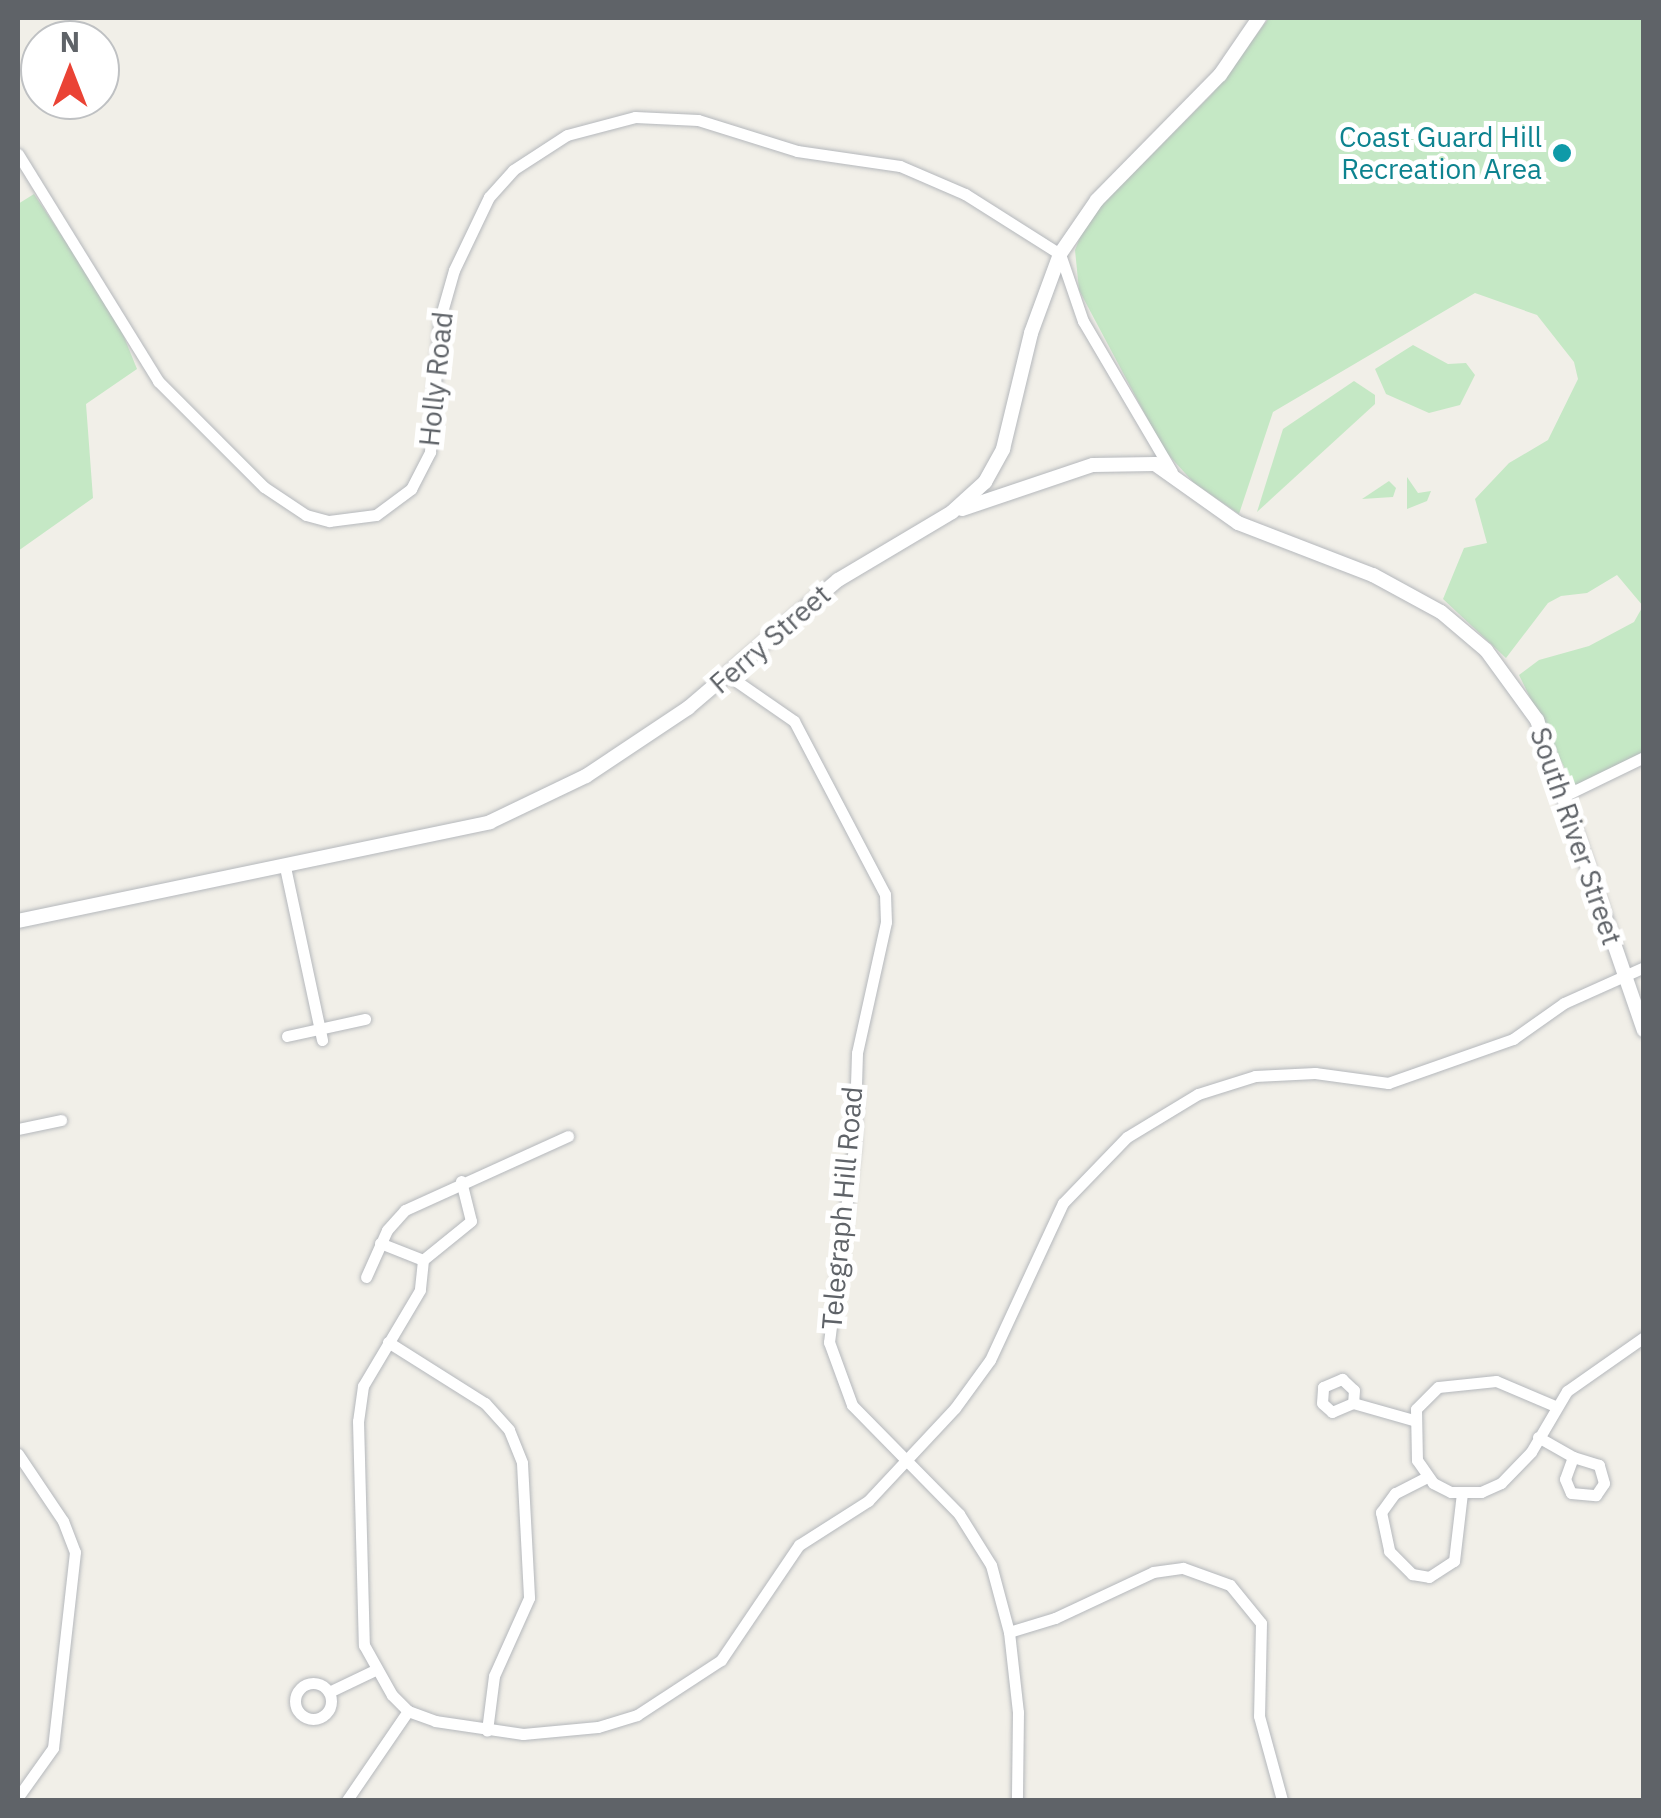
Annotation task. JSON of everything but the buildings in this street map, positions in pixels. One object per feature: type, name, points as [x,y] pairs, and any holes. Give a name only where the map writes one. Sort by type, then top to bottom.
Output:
[{"type":"street","name":"Ferry Street","points":[[18,920],[440,837],[512,814],[622,754],[730,676],[838,580],[952,512],[984,482],[1004,448],[1030,333],[1060,254],[1097,200],[1220,75],[1259,18]]},
{"type":"street","name":"Holly Road","points":[[18,154],[180,408],[290,507],[329,521],[376,515],[397,503],[424,470],[440,319],[467,240],[500,183],[568,135],[604,122],[666,117],[730,128],[797,152],[873,160],[966,194],[1060,254]]},
{"type":"street","name":"South River Street","points":[[1060,254],[1083,321],[1178,479]]},
{"type":"street","name":"South River Street","points":[[952,512],[1106,462],[1155,464],[1238,522],[1391,583],[1464,629],[1527,703],[1566,795],[1644,1030]]},
{"type":"street","name":"Telegraph Hill Road","points":[[730,676],[739,689],[780,707],[794,721],[885,894],[886,922],[857,1053],[854,1148],[828,1331],[834,1365],[852,1406],[979,1542],[1009,1632],[1022,1746],[1017,1800]]},
{"type":"street","points":[[1566,795],[1644,757]]},
{"type":"street","points":[[285,867],[321,1035]]},
{"type":"street","points":[[424,1260],[424,1280],[363,1386],[358,1420],[359,1614],[374,1670],[408,1711],[487,1730],[560,1734],[598,1727],[682,1690],[720,1660],[749,1627],[799,1545],[868,1501],[981,1376],[1036,1251],[1072,1190],[1116,1145],[1152,1119],[1211,1088],[1256,1076],[1315,1072],[1388,1084],[1513,1038],[1564,1004],[1644,967]]},
{"type":"street","points":[[286,1036],[321,1035],[365,1019]]},
{"type":"street","points":[[18,1129],[61,1120]]},
{"type":"street","points":[[366,1276],[380,1243],[405,1210],[461,1181],[568,1136]]},
{"type":"street","points":[[424,1260],[471,1221],[461,1181]]},
{"type":"street","points":[[380,1243],[424,1260]]},
{"type":"street","points":[[1555,1406],[1510,1384],[1466,1381],[1428,1393],[1413,1420],[1414,1450],[1427,1477],[1462,1494],[1501,1483],[1576,1382],[1644,1337]]},
{"type":"street","points":[[388,1342],[485,1403],[509,1430],[522,1463],[529,1598],[494,1676],[487,1730]]},
{"type":"street","points":[[1353,1403],[1413,1420]]},
{"type":"street","points":[[1538,1436],[1573,1458]]},
{"type":"street","points":[[18,1454],[75,1552],[53,1748],[18,1797]]},
{"type":"street","points":[[1427,1477],[1394,1493],[1381,1512],[1389,1551],[1412,1574],[1429,1577],[1454,1561],[1462,1494]]},
{"type":"street","points":[[1009,1632],[1055,1618],[1153,1572],[1183,1568],[1230,1585],[1261,1624],[1259,1716],[1282,1800]]},
{"type":"street","points":[[329,1692],[374,1670]]},
{"type":"street","points":[[347,1800],[408,1711]]},
{"type":"green space","points":[[1269,18],[1643,18],[1643,606],[1617,575],[1587,593],[1561,596],[1548,603],[1506,658],[1443,599],[1464,548],[1487,543],[1475,499],[1509,463],[1548,440],[1578,379],[1574,362],[1537,315],[1475,293],[1273,412],[1239,514],[1194,483],[1164,450],[1079,290],[1075,250],[1087,220],[1212,94]]},
{"type":"green space","points":[[34,194],[116,317],[137,369],[86,404],[93,498],[18,551],[18,204]]},
{"type":"green space","points":[[1413,345],[1448,364],[1466,363],[1475,375],[1460,405],[1429,413],[1386,394],[1375,369]]},
{"type":"green space","points":[[1354,381],[1375,395],[1375,404],[1257,512],[1283,429]]},
{"type":"green space","points":[[1407,477],[1418,493],[1431,491],[1427,501],[1407,509]]},
{"type":"green space","points":[[1389,481],[1396,488],[1393,497],[1362,499]]},
{"type":"green space","points":[[1643,606],[1643,757],[1583,787],[1572,783],[1519,675],[1539,660],[1589,646],[1634,622]]},
{"type":"place","name":"Coast Guard Hill Recreation Area","points":[[1562,153]]}]
